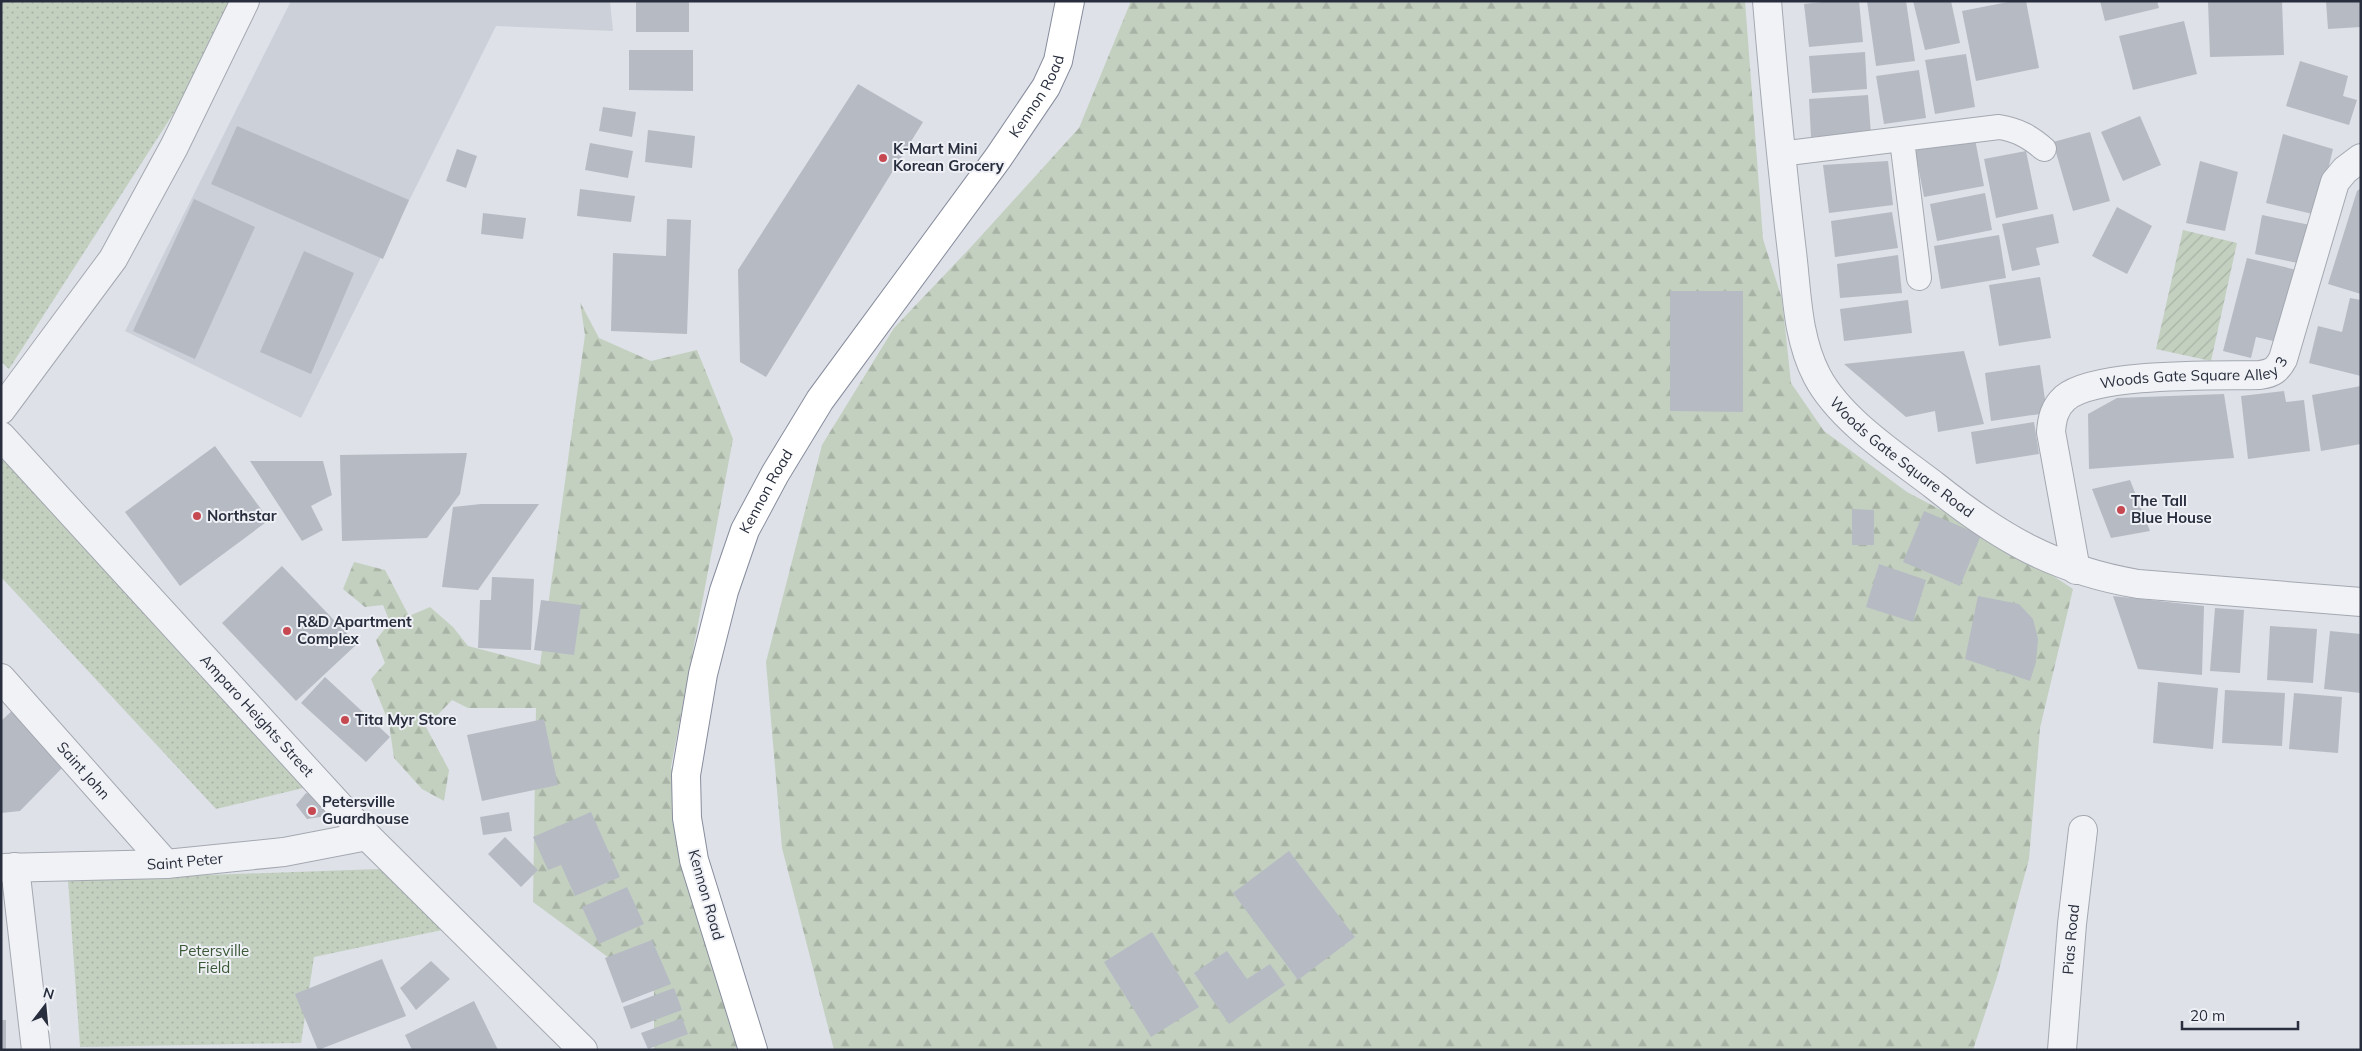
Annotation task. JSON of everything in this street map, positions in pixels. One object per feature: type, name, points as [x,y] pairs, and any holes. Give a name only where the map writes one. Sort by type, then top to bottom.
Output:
[{"type":"highway","name":"Kennon Road","points":[[753,1050],[694,860],[687,818],[686,776],[703,674],[724,591],[745,530],[775,474],[820,400],[998,158],[1046,87],[1058,61],[1070,1]]},
{"type":"street","name":"Woods Gate Square Road","points":[[1767,1],[1780,154],[1802,334],[1817,376],[1834,402],[1882,444],[1968,512],[2019,544],[2076,570],[2103,578],[2138,584],[2361,602]]},
{"type":"street","points":[[1,410],[113,259],[174,147],[242,3]]},
{"type":"street","name":"Woods Gate Square Alley 3","points":[[2076,570],[2051,432],[2052,418],[2057,407],[2066,397],[2083,388],[2149,377],[2260,375],[2277,369],[2283,359],[2335,182],[2345,170],[2361,158]]},
{"type":"street","name":"Amparo Heights Street","points":[[1,436],[367,836],[583,1050]]},
{"type":"street","name":"Saint John","points":[[1,678],[166,864]]},
{"type":"street","name":"Pias Road","points":[[2062,1050],[2072,924],[2084,830]]},
{"type":"street","name":"Saint Peter","points":[[8,868],[166,864],[284,852],[367,836]]},
{"type":"street","points":[[8,868],[36,1050]]},
{"type":"lane","points":[[1780,154],[1999,127],[2015,129],[2029,136],[2044,149]]},
{"type":"lane","points":[[1902,140],[1918,278]]},
{"type":"shaded area","points":[[291,1],[610,1],[613,31],[496,26],[301,418],[125,331]]},
{"type":"green space","points":[[1,1],[227,1],[238,13],[9,369],[1,362]]},
{"type":"green space","points":[[1131,1],[1745,1],[1763,239],[1782,299],[1791,383],[1824,431],[1907,492],[2000,541],[2073,589],[2040,728],[2029,859],[1997,977],[1973,1050],[834,1050],[782,848],[766,662],[822,445],[894,328],[971,247],[1079,128]]},
{"type":"green space","points":[[2183,230],[2237,243],[2211,361],[2156,349]]},
{"type":"green space","points":[[580,302],[599,338],[651,361],[697,350],[733,439],[671,767],[744,1036],[734,1050],[654,1050],[654,991],[533,902],[536,708],[468,708],[452,700],[426,727],[449,770],[444,801],[422,789],[394,758],[389,723],[371,679],[385,663],[376,640],[390,622],[383,605],[365,607],[343,589],[354,562],[385,570],[409,616],[430,607],[453,627],[468,646],[540,665],[585,335]]},
{"type":"green space","points":[[1,450],[320,784],[216,809],[1,577]]},
{"type":"green space","name":"Petersville Field","points":[[407,868],[438,900],[442,930],[314,957],[301,1043],[80,1047],[68,880]]},
{"type":"building","points":[[636,1],[689,1],[689,32],[636,32]]},
{"type":"building","points":[[1831,1],[1859,1],[1863,42],[1809,47],[1804,4]]},
{"type":"building","points":[[1867,1],[1906,1],[1915,61],[1876,66]]},
{"type":"building","points":[[1913,1],[1951,1],[1960,43],[1925,50]]},
{"type":"building","points":[[2013,1],[2026,1],[2039,68],[1976,81],[1962,11]]},
{"type":"building","points":[[2100,1],[2157,1],[2159,8],[2105,21]]},
{"type":"building","points":[[2208,1],[2282,1],[2284,55],[2210,57]]},
{"type":"building","points":[[2326,1],[2361,1],[2361,27],[2328,29]]},
{"type":"building","points":[[2184,21],[2197,74],[2133,90],[2119,36]]},
{"type":"building","points":[[629,50],[693,50],[693,91],[629,90]]},
{"type":"building","points":[[1865,52],[1867,89],[1812,93],[1809,56]]},
{"type":"building","points":[[1966,54],[1975,107],[1935,114],[1925,60]]},
{"type":"building","points":[[2300,61],[2348,76],[2343,96],[2357,100],[2349,125],[2286,106]]},
{"type":"building","points":[[1919,70],[1926,118],[1884,124],[1876,76]]},
{"type":"building","points":[[858,84],[923,122],[766,377],[740,362],[738,270]]},
{"type":"building","points":[[1868,95],[1871,134],[1811,137],[1809,99]]},
{"type":"building","points":[[603,107],[636,112],[632,137],[599,131]]},
{"type":"building","points":[[2140,116],[2161,165],[2123,181],[2101,132]]},
{"type":"building","points":[[237,126],[409,200],[383,259],[211,184]]},
{"type":"building","points":[[648,130],[695,136],[692,168],[645,162]]},
{"type":"building","points":[[2090,132],[2110,201],[2073,211],[2053,142]]},
{"type":"building","points":[[2283,134],[2333,149],[2317,215],[2266,203]]},
{"type":"building","points":[[1975,139],[1984,186],[1924,197],[1915,150]]},
{"type":"building","points":[[590,143],[633,151],[628,178],[585,170]]},
{"type":"building","points":[[457,149],[477,156],[466,188],[446,181]]},
{"type":"building","points":[[2026,151],[2038,209],[1996,218],[1984,159]]},
{"type":"building","points":[[1888,161],[1893,205],[1829,213],[1823,165]]},
{"type":"building","points":[[2200,161],[2238,172],[2225,231],[2186,223]]},
{"type":"building","points":[[2361,188],[2361,294],[2328,284],[2357,191]]},
{"type":"building","points":[[580,189],[635,196],[631,222],[577,216]]},
{"type":"building","points":[[1985,193],[1992,230],[1937,241],[1930,204]]},
{"type":"building","points":[[194,199],[255,227],[195,359],[133,331]]},
{"type":"building","points":[[2117,207],[2152,226],[2127,274],[2092,256]]},
{"type":"building","points":[[1892,212],[1898,248],[1835,257],[1831,221]]},
{"type":"building","points":[[483,213],[526,218],[523,239],[481,234]]},
{"type":"building","points":[[2053,214],[2059,243],[2036,248],[2040,265],[2012,271],[2002,224]]},
{"type":"building","points":[[2262,215],[2310,225],[2302,264],[2255,254]]},
{"type":"building","points":[[667,219],[691,220],[687,334],[611,331],[613,253],[666,256]]},
{"type":"building","points":[[1999,235],[2006,278],[1941,289],[1934,246]]},
{"type":"building","points":[[304,251],[354,273],[311,374],[260,352]]},
{"type":"building","points":[[1898,255],[1902,293],[1840,298],[1837,264]]},
{"type":"building","points":[[2247,258],[2301,271],[2282,343],[2256,337],[2251,358],[2223,351]]},
{"type":"building","points":[[2040,277],[2051,338],[1999,346],[1989,285]]},
{"type":"building","points":[[1670,291],[1743,291],[1743,412],[1670,411]]},
{"type":"building","points":[[2350,298],[2361,300],[2361,376],[2309,363],[2318,326],[2342,332]]},
{"type":"building","points":[[1908,300],[1912,333],[1844,341],[1840,309]]},
{"type":"building","points":[[1964,351],[1984,424],[1938,432],[1935,411],[1906,417],[1844,364]]},
{"type":"building","points":[[2040,365],[2047,413],[1991,421],[1985,373]]},
{"type":"building","points":[[2361,386],[2361,444],[2321,451],[2312,395]]},
{"type":"building","points":[[2284,391],[2286,402],[2304,400],[2310,451],[2248,459],[2241,396]]},
{"type":"building","points":[[2224,394],[2234,458],[2089,469],[2088,414],[2117,398]]},
{"type":"building","points":[[2034,422],[2039,454],[1976,464],[1971,432]]},
{"type":"building","name":"Northstar","points":[[215,446],[269,520],[180,586],[125,512]]},
{"type":"building","points":[[467,453],[460,494],[427,538],[342,541],[340,455]]},
{"type":"building","points":[[250,461],[323,461],[332,495],[311,506],[323,530],[302,541]]},
{"type":"building","name":"The Tall Blue House","points":[[2130,480],[2150,531],[2111,538],[2092,489]]},
{"type":"building","points":[[481,504],[539,504],[478,590],[442,587],[453,507]]},
{"type":"building","points":[[1852,509],[1874,510],[1874,545],[1852,545]]},
{"type":"building","points":[[1924,511],[1981,535],[1960,586],[1903,562]]},
{"type":"building","points":[[1879,564],[1926,580],[1913,622],[1866,607]]},
{"type":"building","name":"R&D Apartment Complex","points":[[282,566],[357,644],[296,701],[222,623]]},
{"type":"building","points":[[492,577],[534,579],[531,650],[478,648],[480,600],[491,600]]},
{"type":"building","points":[[1978,596],[2019,604],[2033,619],[2038,639],[2036,662],[2030,681],[1965,659]]},
{"type":"building","points":[[2113,596],[2204,606],[2202,675],[2138,669]]},
{"type":"building","points":[[541,600],[581,605],[574,655],[534,650]]},
{"type":"building","points":[[2215,608],[2244,610],[2240,673],[2210,671]]},
{"type":"building","points":[[2270,626],[2317,629],[2313,683],[2267,680]]},
{"type":"building","points":[[2330,631],[2361,634],[2361,693],[2324,689]]},
{"type":"building","name":"Tita Myr Store","points":[[325,677],[390,737],[366,762],[301,703]]},
{"type":"building","points":[[2158,682],[2218,688],[2213,749],[2153,743]]},
{"type":"building","points":[[2225,690],[2285,693],[2282,746],[2222,743]]},
{"type":"building","points":[[2294,693],[2342,697],[2338,753],[2289,749]]},
{"type":"building","points":[[14,709],[64,766],[20,811],[1,813],[1,721]]},
{"type":"building","points":[[544,719],[558,785],[482,801],[467,735]]},
{"type":"building","name":"Petersville Guardhouse","points":[[306,793],[320,798],[327,816],[307,819],[296,805]]},
{"type":"building","points":[[509,812],[512,831],[483,835],[480,817]]},
{"type":"building","points":[[591,812],[620,877],[575,896],[561,865],[548,870],[533,837]]},
{"type":"building","points":[[505,837],[538,870],[521,887],[488,854]]},
{"type":"building","points":[[1289,851],[1355,937],[1298,980],[1233,893]]},
{"type":"building","points":[[627,887],[644,924],[599,944],[582,907]]},
{"type":"building","points":[[1152,932],[1199,1007],[1151,1037],[1104,962]]},
{"type":"building","points":[[652,940],[671,984],[622,1003],[605,958]]},
{"type":"building","points":[[1227,951],[1247,979],[1270,964],[1285,985],[1229,1024],[1194,973]]},
{"type":"building","points":[[382,959],[406,1016],[318,1050],[295,994]]},
{"type":"building","points":[[431,961],[450,979],[416,1010],[400,988]]},
{"type":"building","points":[[674,988],[682,1010],[631,1029],[623,1007]]},
{"type":"building","points":[[474,1001],[498,1050],[412,1050],[405,1035]]},
{"type":"building","points":[[682,1018],[688,1034],[648,1049],[641,1033]]},
{"type":"building","points":[[1,1020],[6,1020],[6,1050],[1,1050]]},
{"type":"place","name":"K-Mart Mini Korean Grocery","points":[[883,158]]},
{"type":"place","name":"The Tall Blue House","points":[[2121,510]]},
{"type":"place","name":"Northstar","points":[[197,516]]},
{"type":"place","name":"R&D Apartment Complex","points":[[287,631]]},
{"type":"place","name":"Tita Myr Store","points":[[345,720]]},
{"type":"place","name":"Petersville Guardhouse","points":[[312,811]]}]
